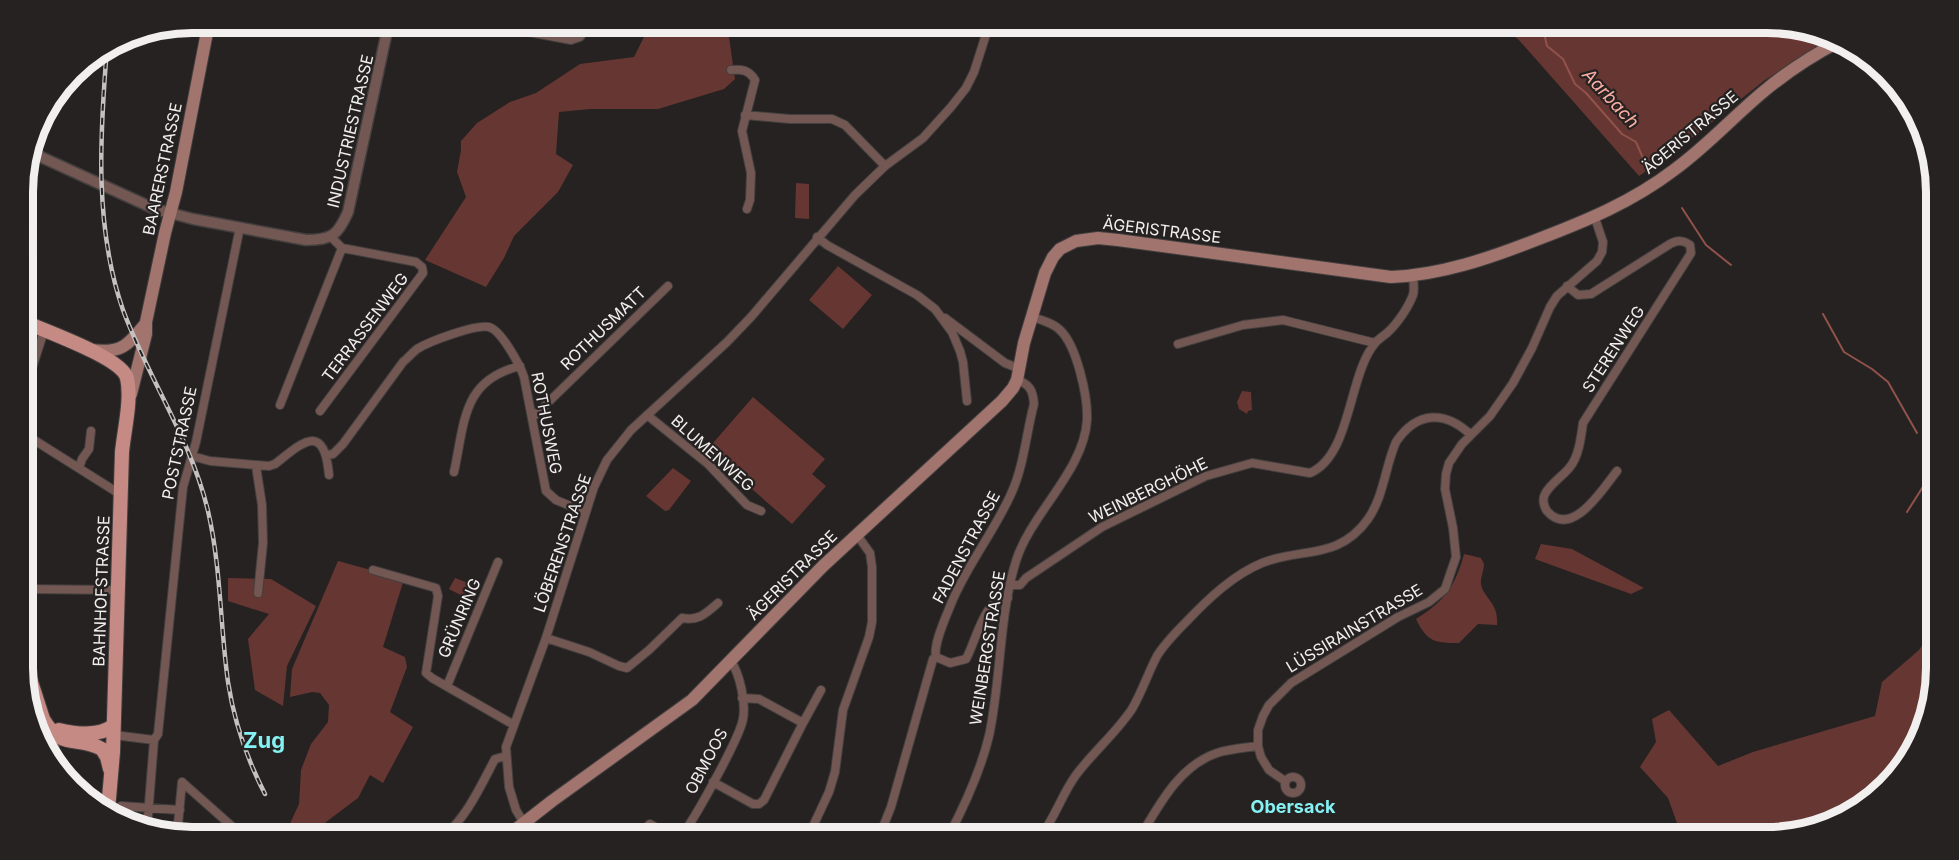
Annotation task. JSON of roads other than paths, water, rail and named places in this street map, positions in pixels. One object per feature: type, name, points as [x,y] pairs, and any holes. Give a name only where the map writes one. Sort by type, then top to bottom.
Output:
[{"type":"main road","name":"BAARERSTRASSE","points":[[128,403],[146,334],[146,322],[171,213],[207,33]]},
{"type":"main road","name":"ÄGERISTRASSE","points":[[519,827],[699,693],[791,597],[1002,402],[1013,388],[1018,374],[1024,343],[1045,273],[1053,257],[1069,244],[1084,239],[1118,240],[1391,277],[1413,276],[1487,258],[1595,218],[1641,193],[1676,170],[1784,75],[1831,46]]},
{"type":"main road","name":"BAARERSTRASSE","points":[[89,350],[101,351],[124,346],[135,337],[146,322]]},
{"type":"main road","points":[[33,326],[89,350]]},
{"type":"main road","name":"BAHNHOFSTRASSE","points":[[89,350],[122,369],[128,382],[120,492],[114,731],[109,804]]},
{"type":"main road","points":[[35,693],[43,719],[56,737],[102,749],[107,757],[111,779]]},
{"type":"main road","points":[[39,706],[48,722],[57,730],[96,733],[114,731]]},
{"type":"street","name":"INDUSTRIESTRASSE","points":[[331,237],[338,232],[348,212],[387,33]]},
{"type":"street","points":[[540,33],[571,40],[580,37],[583,33]]},
{"type":"street","name":"LÖBERENSTRASSE","points":[[524,823],[516,810],[510,787],[506,747],[546,638],[585,512],[607,460],[621,441],[647,414],[727,342],[855,195],[885,166],[923,138],[960,97],[974,72],[986,33]]},
{"type":"street","points":[[731,70],[742,69],[751,73],[755,80],[742,131],[751,173],[750,200],[747,209]]},
{"type":"street","points":[[745,115],[790,119],[832,119],[845,124],[885,166]]},
{"type":"street","points":[[37,155],[150,207],[306,240],[331,237],[342,248],[280,405]]},
{"type":"street","name":"LÜSSIRAINSTRASSE","points":[[1258,746],[1258,730],[1263,716],[1269,705],[1291,683],[1389,622],[1429,602],[1445,589],[1456,557],[1445,489],[1446,474],[1454,454],[1490,416],[1514,382],[1550,306],[1567,286],[1597,261],[1602,252],[1603,242],[1595,218]]},
{"type":"street","name":"POSTSTRASSE","points":[[147,821],[154,740],[158,734],[183,487],[192,456],[240,227]]},
{"type":"street","points":[[817,237],[827,245],[917,295],[1018,374]]},
{"type":"street","name":"STERENWEG","points":[[1567,286],[1578,295],[1591,294],[1670,244],[1685,241],[1690,245],[1691,253],[1583,423],[1579,447],[1572,465],[1545,494],[1543,501],[1546,510],[1553,516],[1564,519],[1577,516],[1588,507],[1617,471]]},
{"type":"street","name":"TERRASSENWEG","points":[[320,411],[423,273],[422,267],[416,262],[342,248]]},
{"type":"street","points":[[1178,344],[1243,325],[1283,320],[1375,343],[1401,316],[1413,295],[1413,276]]},
{"type":"street","name":"ROTHUSMATT","points":[[532,417],[668,286]]},
{"type":"street","points":[[940,314],[952,332],[960,351],[967,401]]},
{"type":"street","name":"WEINBERGSTRASSE","points":[[953,827],[974,785],[989,735],[1010,585],[1021,548],[1070,467],[1085,437],[1087,403],[1084,385],[1067,339],[1052,324],[1032,317]]},
{"type":"street","name":"ROTHUSWEG","points":[[327,455],[333,454],[343,444],[403,362],[416,350],[456,333],[488,327],[494,330],[520,366],[546,491],[556,500],[585,512]]},
{"type":"street","points":[[33,362],[44,331]]},
{"type":"street","name":"WEINBERGHÖHE","points":[[1010,585],[1020,585],[1026,578],[1102,527],[1206,476],[1252,463],[1310,472],[1318,469],[1337,443],[1347,419],[1353,393],[1375,343]]},
{"type":"street","points":[[454,472],[470,402],[477,389],[506,369],[520,366]]},
{"type":"street","name":"FADENSTRASSE","points":[[883,827],[891,807],[933,660],[936,657],[936,647],[956,593],[1011,493],[1021,465],[1034,395],[1031,388],[1018,374]]},
{"type":"street","name":"BLUMENWEG","points":[[647,414],[708,464],[747,505],[761,511]]},
{"type":"street","points":[[1048,827],[1075,776],[1130,712],[1158,655],[1203,605],[1244,573],[1262,563],[1320,551],[1345,540],[1357,531],[1376,506],[1396,442],[1412,424],[1422,419],[1444,418],[1454,421],[1471,435]]},
{"type":"street","points":[[79,468],[89,449],[91,431]]},
{"type":"street","points":[[33,439],[120,492]]},
{"type":"street","points":[[192,456],[210,461],[256,466],[275,464],[306,441],[319,442],[327,455],[329,475]]},
{"type":"street","points":[[256,466],[262,505],[263,543],[258,593]]},
{"type":"street","points":[[812,827],[832,782],[843,710],[869,637],[872,622],[870,553],[857,535]]},
{"type":"street","name":"GRÜNRING","points":[[447,686],[498,562]]},
{"type":"street","points":[[373,570],[436,588],[438,596],[426,673],[513,725]]},
{"type":"street","points":[[33,590],[118,590]]},
{"type":"street","points":[[936,657],[950,663],[966,659],[987,611],[1000,597],[1008,598]]},
{"type":"street","points":[[546,638],[589,652],[627,668],[682,618],[692,620],[703,615],[718,603]]},
{"type":"street","name":"OBMOOS","points":[[686,827],[713,782],[741,728],[744,717],[742,698],[735,668],[731,661]]},
{"type":"street","points":[[713,782],[753,804],[759,804],[764,800],[821,690]]},
{"type":"street","points":[[742,698],[759,699],[803,723]]},
{"type":"street","points":[[114,731],[154,740]]},
{"type":"street","points":[[54,748],[56,737]]},
{"type":"street","points":[[1147,827],[1172,788],[1195,765],[1214,754],[1258,746],[1264,764],[1285,781]]},
{"type":"street","points":[[454,827],[468,809],[495,759],[506,756]]},
{"type":"street","points":[[178,827],[182,782],[233,827]]},
{"type":"street","points":[[112,806],[180,810]]},
{"type":"street","points":[[524,823],[528,827]]},
{"type":"waterway","name":"Aarbach","points":[[1544,33],[1547,46],[1563,59],[1575,84],[1586,93],[1622,134],[1636,142],[1646,165]]},
{"type":"waterway","points":[[1682,208],[1706,245],[1731,265]]},
{"type":"waterway","points":[[1823,314],[1844,352],[1888,382],[1917,433]]},
{"type":"waterway","points":[[1907,512],[1926,482]]},
{"type":"railway","points":[[106,58],[102,114],[101,180],[107,246],[123,310],[191,459],[208,511],[218,575],[225,661],[231,697],[242,740],[265,794]]},
{"type":"district","name":"Zug","points":[[264,740]]},
{"type":"district","name":"Obersack","points":[[1293,806]]}]
